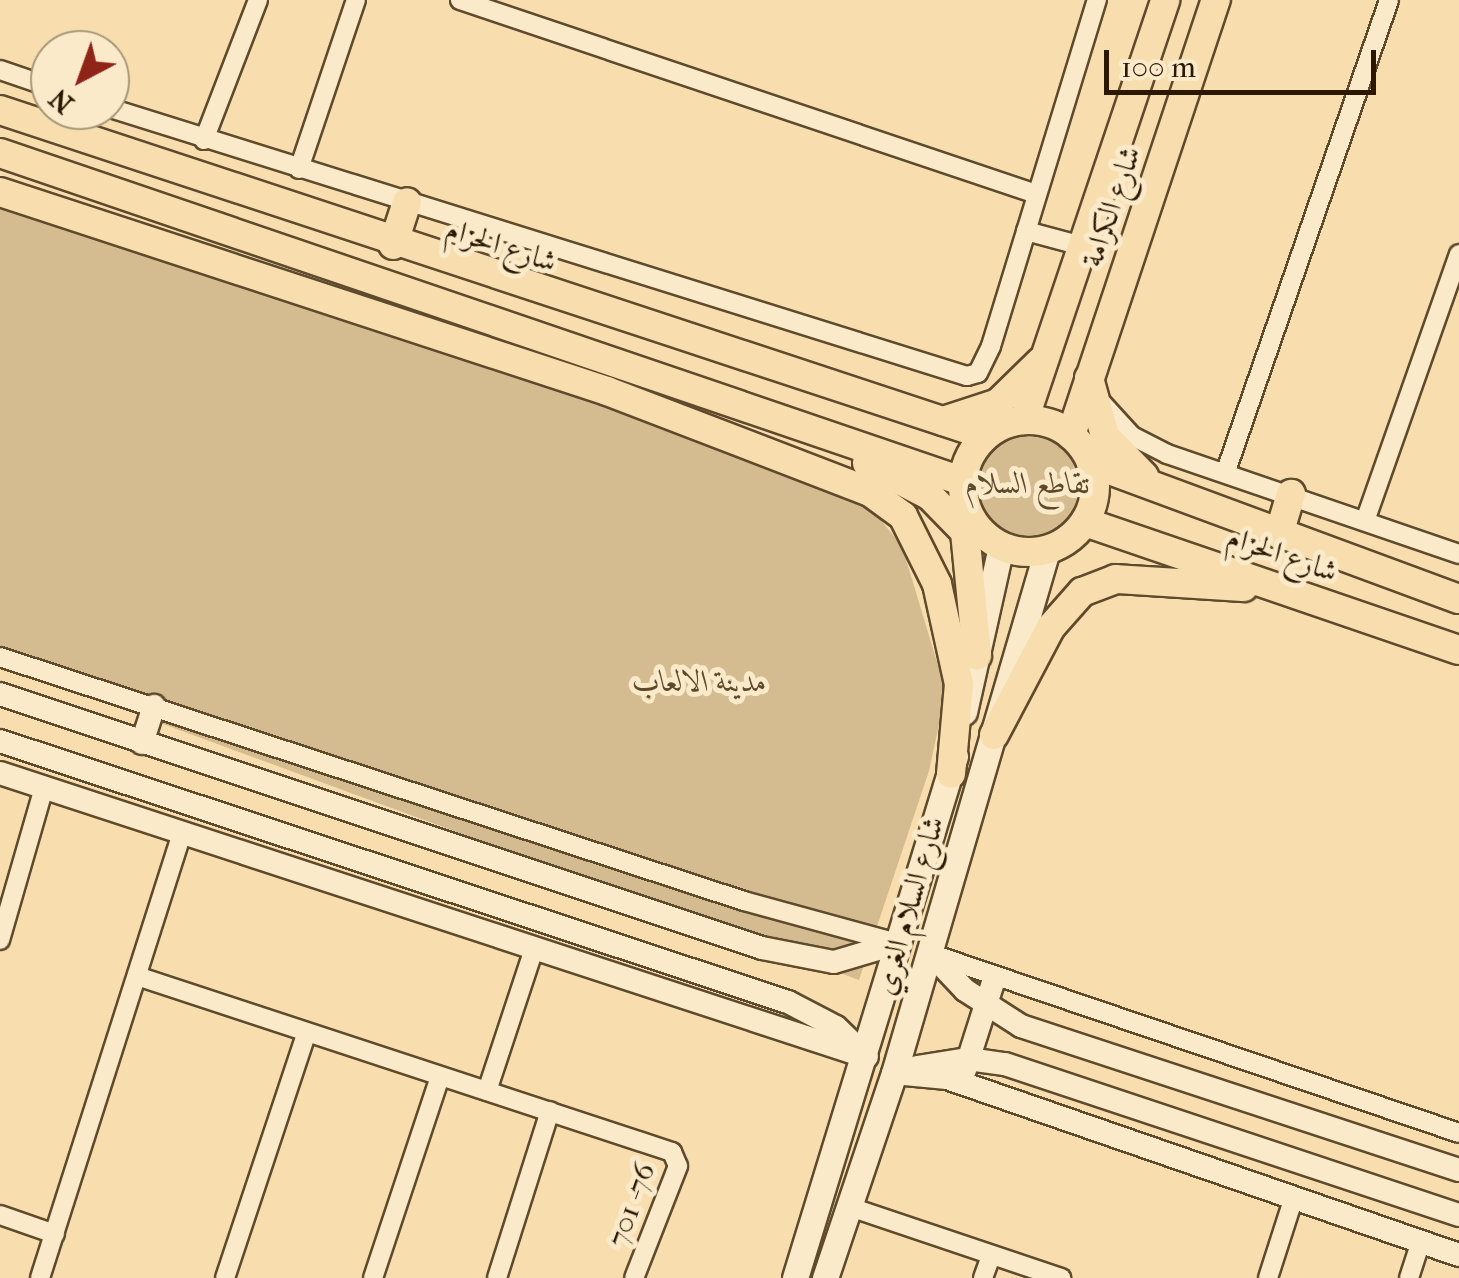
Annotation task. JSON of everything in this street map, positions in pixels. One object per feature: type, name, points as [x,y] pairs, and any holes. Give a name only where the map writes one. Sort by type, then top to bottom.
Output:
[{"type":"main road","name":"شارع الكرامة","points":[[1024,420],[1166,0]]},
{"type":"main road","name":"شارع الكرامة","points":[[1071,435],[1216,0]]},
{"type":"main road","points":[[3,154],[26,142],[10,114]]},
{"type":"main road","name":"شارع الحزام","points":[[10,114],[393,245],[985,436]]},
{"type":"main road","points":[[79,181],[71,158],[88,141]]},
{"type":"main road","points":[[3,154],[773,412],[962,481]]},
{"type":"main road","points":[[0,192],[835,474],[903,516],[936,584],[959,684],[951,774]]},
{"type":"main road","points":[[393,245],[407,202]]},
{"type":"main road","points":[[433,300],[454,344]]},
{"type":"main road","points":[[940,421],[998,403],[1044,358]]},
{"type":"main road","points":[[1090,382],[1116,452],[1174,496]]},
{"type":"main road","points":[[773,412],[947,510],[965,532],[973,560],[977,655]]},
{"type":"main road","points":[[1024,420],[1071,435],[1091,463],[1094,493],[1084,522],[1046,550],[1001,546],[972,520],[962,481],[985,436],[1024,420]]},
{"type":"main road","name":"شارع الحزام","points":[[1091,463],[1459,599]]},
{"type":"main road","points":[[1279,534],[1291,494]]},
{"type":"main road","name":"شارع الحزام","points":[[1084,522],[1459,650]]},
{"type":"main road","name":"شارع السلام الغري","points":[[796,1278],[951,774],[1001,546]]},
{"type":"main road","name":"شارع السلام الغري","points":[[825,1278],[894,1073],[1046,550]]},
{"type":"main road","points":[[994,735],[1051,628],[1082,592],[1116,579],[1282,589]]},
{"type":"street","points":[[204,140],[258,0]]},
{"type":"street","points":[[299,168],[356,0]]},
{"type":"street","points":[[460,0],[1036,194]]},
{"type":"street","points":[[1226,471],[1390,0]]},
{"type":"street","points":[[130,115],[966,376],[985,362],[1094,1]]},
{"type":"street","points":[[0,70],[30,80]]},
{"type":"street","points":[[1026,231],[1082,246]]},
{"type":"street","points":[[1365,521],[1459,254]]},
{"type":"street","points":[[1090,382],[1132,436],[1459,554]]},
{"type":"street","points":[[0,656],[744,901],[898,943]]},
{"type":"street","points":[[0,694],[762,948],[834,962],[898,943]]},
{"type":"street","points":[[142,743],[154,706]]},
{"type":"street","points":[[0,741],[788,1002],[836,1028],[867,1057]]},
{"type":"street","points":[[0,773],[534,952],[867,1057]]},
{"type":"street","points":[[119,813],[129,784]]},
{"type":"street","points":[[2,929],[44,788]]},
{"type":"street","points":[[40,1278],[140,977],[182,834]]},
{"type":"street","points":[[688,968],[708,954],[701,927]]},
{"type":"street","points":[[487,1091],[534,952]]},
{"type":"street","points":[[930,953],[994,979],[1459,1133]]},
{"type":"street","points":[[930,953],[985,1006],[1021,1026],[1459,1170]]},
{"type":"street","points":[[140,977],[550,1111],[497,1278]]},
{"type":"street","points":[[961,1083],[994,979]]},
{"type":"street","points":[[225,1278],[306,1034]]},
{"type":"street","points":[[894,1073],[968,1059],[1004,1064],[1459,1215]]},
{"type":"street","points":[[894,1073],[961,1083],[1459,1255]]},
{"type":"street","points":[[373,1278],[440,1077]]},
{"type":"street","name":"701 -76","points":[[550,1111],[672,1152],[678,1166],[634,1278]]},
{"type":"street","points":[[1268,1278],[1293,1200]]},
{"type":"street","points":[[850,1207],[1061,1278]]},
{"type":"street","points":[[0,1215],[55,1234]]},
{"type":"street","points":[[1409,1278],[1421,1242]]},
{"type":"street","points":[[983,1278],[991,1256]]},
{"type":"green space","name":"مدينة الالعاب","points":[[0,202],[436,347],[865,501],[902,546],[946,692],[929,771],[859,980],[0,664]]},
{"type":"green space","name":"تقاطع السلام","points":[[1028,430],[1049,434],[1066,446],[1078,463],[1082,484],[1078,505],[1066,522],[1049,534],[1028,538],[1007,534],[990,522],[978,505],[974,484],[978,463],[990,446],[1007,434]]}]
